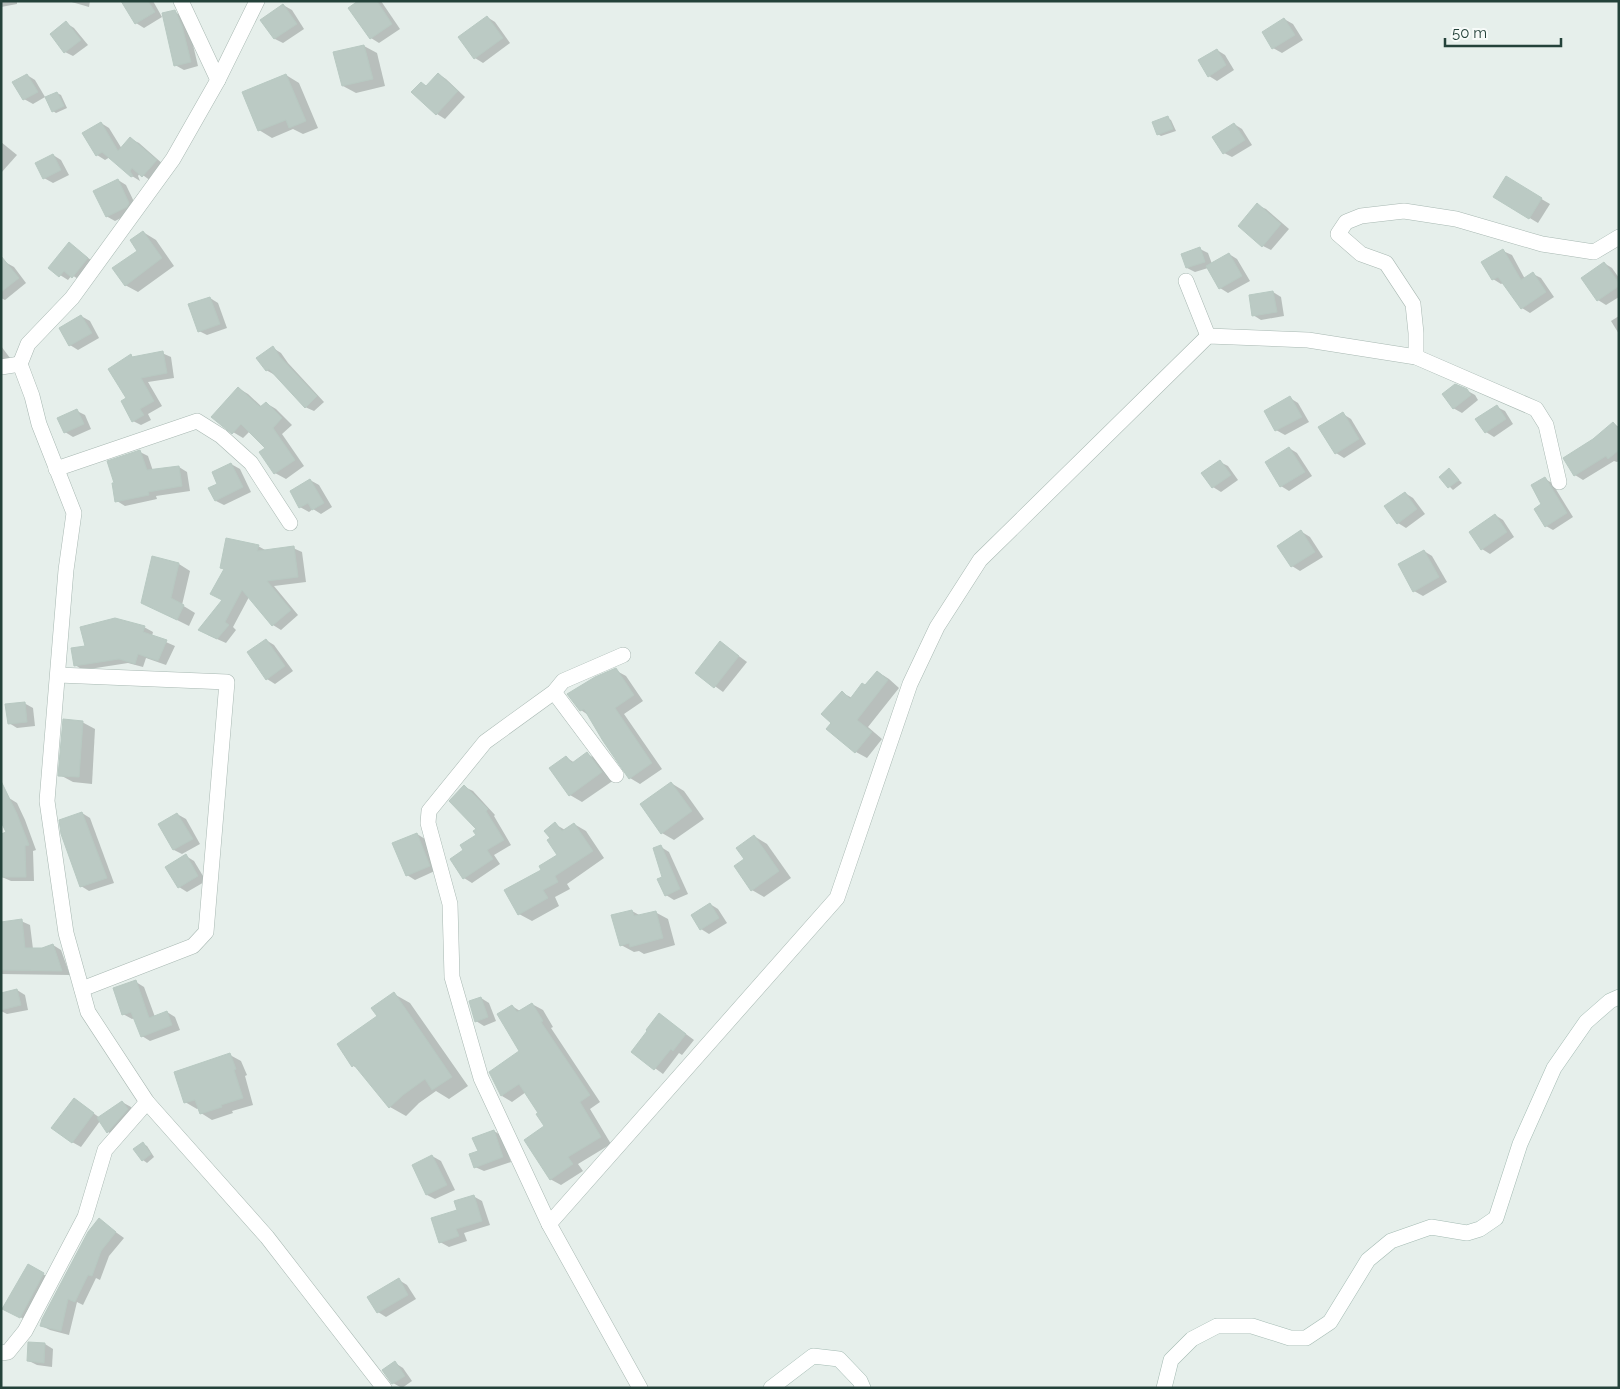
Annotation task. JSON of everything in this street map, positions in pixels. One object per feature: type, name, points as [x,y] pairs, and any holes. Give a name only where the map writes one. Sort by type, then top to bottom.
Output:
[{"type":"street","points":[[181,1],[218,80]]},
{"type":"street","points":[[257,1],[218,80],[173,158],[72,298],[28,344],[20,364],[32,396],[39,424],[74,513],[66,570],[47,801],[66,933],[88,1012],[147,1102],[267,1237],[384,1388]]},
{"type":"street","points":[[1416,357],[1413,304],[1386,263],[1361,254],[1338,234],[1346,222],[1361,216],[1404,211],[1456,219],[1542,244],[1594,252],[1619,236]]},
{"type":"street","points":[[1186,281],[1208,336]]},
{"type":"street","points":[[549,1224],[837,898],[910,684],[936,627],[980,560],[1208,336],[1308,340],[1416,357],[1536,409],[1546,425],[1559,482]]},
{"type":"street","points":[[1,367],[20,364]]},
{"type":"street","points":[[56,469],[197,421],[221,436],[251,463],[290,523]]},
{"type":"street","points":[[623,655],[563,681],[554,692],[485,742],[429,811],[428,824],[450,904],[452,976],[481,1078],[549,1224],[640,1388]]},
{"type":"street","points":[[58,675],[228,682],[206,932],[193,946],[82,989]]},
{"type":"street","points":[[554,692],[616,775]]},
{"type":"street","points":[[1164,1388],[1171,1360],[1192,1339],[1217,1326],[1252,1326],[1290,1338],[1306,1338],[1330,1322],[1368,1260],[1391,1240],[1431,1227],[1467,1233],[1480,1229],[1496,1218],[1520,1144],[1554,1068],[1586,1022],[1619,997]]},
{"type":"street","points":[[1,1353],[8,1352],[25,1331],[85,1217],[105,1150],[147,1102]]},
{"type":"street","points":[[771,1388],[813,1356],[839,1360],[860,1381],[863,1388]]},
{"type":"building","points":[[121,1],[148,1],[155,12],[135,24]]},
{"type":"building","points":[[358,1],[377,1],[392,24],[370,39],[348,8]]},
{"type":"building","points":[[283,4],[297,24],[274,39],[260,20]]},
{"type":"building","points":[[175,10],[182,26],[191,62],[174,66],[162,13]]},
{"type":"building","points":[[487,16],[503,38],[474,59],[458,37]]},
{"type":"building","points":[[1284,18],[1295,35],[1272,49],[1262,32]]},
{"type":"building","points":[[66,21],[81,40],[64,53],[50,34]]},
{"type":"building","points":[[364,45],[373,79],[342,86],[333,52]]},
{"type":"building","points":[[1217,49],[1226,65],[1208,77],[1198,60]]},
{"type":"building","points":[[438,73],[458,91],[436,115],[411,92],[421,82],[426,86]]},
{"type":"building","points":[[27,74],[38,92],[23,100],[12,82]]},
{"type":"building","points":[[286,74],[306,121],[289,128],[286,120],[258,131],[242,92]]},
{"type":"building","points":[[57,92],[64,106],[52,112],[45,97]]},
{"type":"building","points":[[1168,116],[1173,129],[1157,135],[1152,122]]},
{"type":"building","points":[[101,122],[118,151],[130,137],[157,160],[142,177],[132,168],[130,171],[133,176],[131,177],[102,152],[96,156],[82,133]]},
{"type":"building","points":[[1234,123],[1245,140],[1223,154],[1212,137]]},
{"type":"building","points":[[53,154],[61,170],[43,179],[35,163]]},
{"type":"building","points":[[1506,176],[1542,198],[1529,219],[1493,197]]},
{"type":"building","points":[[118,179],[129,203],[127,207],[106,217],[93,191]]},
{"type":"building","points":[[1257,203],[1281,224],[1262,247],[1238,226]]},
{"type":"building","points":[[143,231],[162,258],[125,286],[112,268],[137,251],[130,240]]},
{"type":"building","points":[[69,242],[88,258],[72,278],[64,271],[59,277],[48,268]]},
{"type":"building","points":[[1200,247],[1205,262],[1186,268],[1181,254]]},
{"type":"building","points":[[1503,249],[1521,280],[1533,272],[1546,292],[1521,309],[1498,277],[1492,280],[1481,262]]},
{"type":"building","points":[[1229,253],[1242,276],[1219,289],[1206,266]]},
{"type":"building","points":[[1,256],[19,278],[1,292]]},
{"type":"building","points":[[1604,262],[1619,283],[1619,286],[1597,301],[1581,278]]},
{"type":"building","points":[[1273,291],[1277,312],[1252,316],[1249,295]]},
{"type":"building","points":[[210,297],[220,324],[198,332],[188,304]]},
{"type":"building","points":[[81,315],[92,333],[69,346],[59,328]]},
{"type":"building","points":[[273,346],[280,357],[317,396],[305,408],[269,369],[266,371],[256,358]]},
{"type":"building","points":[[163,351],[167,373],[141,378],[154,401],[140,409],[144,415],[132,422],[121,401],[126,398],[108,369],[131,354],[132,357]]},
{"type":"building","points":[[1455,384],[1467,389],[1471,395],[1453,409],[1442,394]]},
{"type":"building","points":[[238,387],[260,407],[266,402],[282,418],[273,428],[295,460],[274,474],[259,452],[265,448],[241,424],[232,434],[211,417]]},
{"type":"building","points":[[1290,396],[1302,417],[1275,431],[1264,411]]},
{"type":"building","points":[[1497,405],[1506,419],[1485,433],[1475,419]]},
{"type":"building","points":[[77,409],[84,424],[64,433],[57,418]]},
{"type":"building","points":[[1343,412],[1359,439],[1335,454],[1318,427]]},
{"type":"building","points":[[1613,422],[1619,429],[1619,450],[1608,459],[1606,456],[1574,476],[1563,458],[1593,439]]},
{"type":"building","points":[[1289,447],[1305,472],[1280,487],[1265,462]]},
{"type":"building","points":[[140,450],[147,470],[179,466],[182,486],[148,492],[149,495],[115,502],[112,483],[114,483],[107,461]]},
{"type":"building","points":[[1220,460],[1231,475],[1212,488],[1201,473]]},
{"type":"building","points":[[231,463],[243,487],[215,501],[208,488],[217,484],[212,472]]},
{"type":"building","points":[[1449,468],[1459,480],[1448,488],[1439,477]]},
{"type":"building","points":[[1545,477],[1567,513],[1545,527],[1534,509],[1541,504],[1531,485]]},
{"type":"building","points":[[310,479],[324,503],[312,510],[308,503],[299,508],[290,491]]},
{"type":"building","points":[[1405,492],[1417,509],[1397,524],[1384,506]]},
{"type":"building","points":[[1495,514],[1507,532],[1481,550],[1469,532]]},
{"type":"building","points":[[1301,530],[1315,552],[1291,567],[1277,546]]},
{"type":"building","points":[[226,538],[259,545],[257,551],[294,546],[298,577],[267,581],[291,610],[272,626],[242,590],[225,622],[229,625],[217,639],[198,630],[222,600],[210,594],[224,569],[220,568]]},
{"type":"building","points":[[1424,550],[1439,577],[1413,592],[1398,564]]},
{"type":"building","points":[[152,556],[179,563],[171,598],[184,605],[177,620],[141,603]]},
{"type":"building","points":[[115,618],[145,626],[143,632],[167,640],[158,661],[138,654],[135,664],[119,659],[74,666],[71,648],[85,646],[80,627]]},
{"type":"building","points":[[266,639],[285,666],[266,680],[247,652]]},
{"type":"building","points":[[720,641],[739,656],[714,688],[695,673]]},
{"type":"building","points":[[616,668],[634,695],[615,708],[652,763],[629,779],[584,709],[580,711],[567,694],[595,677]]},
{"type":"building","points":[[877,671],[888,680],[857,720],[872,732],[855,753],[826,729],[831,723],[821,714],[842,691],[850,699],[862,683],[865,685]]},
{"type":"building","points":[[25,702],[27,722],[8,724],[5,704]]},
{"type":"building","points":[[63,719],[83,721],[79,777],[58,776]]},
{"type":"building","points":[[587,752],[602,772],[569,796],[549,768],[566,756],[572,763]]},
{"type":"building","points":[[1,781],[29,845],[25,846],[26,877],[1,877],[1,834],[6,832],[1,822]]},
{"type":"building","points":[[671,782],[692,811],[661,834],[640,804]]},
{"type":"building","points":[[464,785],[488,809],[486,811],[504,840],[487,850],[493,859],[463,879],[450,859],[463,850],[460,845],[476,835],[473,831],[476,829],[449,801]]},
{"type":"building","points":[[82,812],[107,878],[80,887],[61,834],[59,820]]},
{"type":"building","points":[[177,813],[193,839],[173,850],[158,824]]},
{"type":"building","points":[[555,822],[562,831],[574,823],[593,851],[555,876],[558,882],[543,890],[548,898],[518,915],[504,890],[541,870],[539,866],[557,855],[547,840],[550,838],[544,831]]},
{"type":"building","points":[[417,833],[430,866],[406,876],[392,843]]},
{"type":"building","points":[[754,835],[779,871],[751,891],[734,866],[744,859],[736,848]]},
{"type":"building","points":[[661,845],[680,889],[665,896],[657,879],[662,877],[653,848]]},
{"type":"building","points":[[186,854],[198,876],[178,888],[165,867]]},
{"type":"building","points":[[710,903],[719,918],[700,930],[691,915]]},
{"type":"building","points":[[632,910],[634,916],[656,911],[663,938],[630,947],[629,943],[620,946],[611,915]]},
{"type":"building","points":[[22,919],[25,948],[42,948],[53,944],[62,971],[1,970],[1,922]]},
{"type":"building","points":[[136,980],[149,1018],[167,1011],[172,1025],[141,1037],[131,1012],[122,1015],[113,988]]},
{"type":"building","points":[[17,989],[21,1005],[1,1010],[1,993]]},
{"type":"building","points":[[394,992],[452,1077],[432,1090],[425,1079],[389,1108],[354,1065],[352,1067],[337,1044],[377,1016],[371,1008]]},
{"type":"building","points":[[481,997],[488,1017],[475,1022],[469,1001]]},
{"type":"building","points":[[532,1003],[543,1021],[541,1022],[590,1095],[580,1102],[601,1137],[568,1157],[573,1164],[550,1180],[524,1140],[544,1126],[536,1114],[538,1113],[519,1084],[501,1096],[489,1072],[519,1051],[497,1014],[512,1005],[517,1012]]},
{"type":"building","points":[[659,1013],[686,1034],[673,1051],[671,1049],[654,1070],[631,1052]]},
{"type":"building","points":[[230,1053],[243,1098],[200,1114],[195,1100],[184,1103],[174,1072]]},
{"type":"building","points":[[74,1098],[94,1113],[72,1143],[51,1128]]},
{"type":"building","points":[[122,1101],[128,1109],[107,1133],[97,1118]]},
{"type":"building","points":[[494,1130],[503,1157],[474,1168],[469,1154],[478,1151],[472,1138]]},
{"type":"building","points":[[143,1142],[151,1154],[142,1161],[133,1149]]},
{"type":"building","points":[[432,1155],[447,1185],[426,1195],[412,1165]]},
{"type":"building","points":[[474,1195],[482,1221],[456,1229],[459,1236],[439,1243],[431,1218],[457,1210],[454,1201]]},
{"type":"building","points":[[99,1218],[116,1232],[101,1251],[92,1276],[88,1275],[75,1302],[68,1299],[61,1331],[40,1326],[88,1232]]},
{"type":"building","points":[[28,1264],[44,1273],[20,1318],[2,1309]]},
{"type":"building","points":[[399,1278],[408,1295],[377,1313],[367,1297]]},
{"type":"building","points":[[28,1342],[45,1343],[44,1363],[27,1361]]},
{"type":"building","points":[[395,1361],[405,1376],[392,1384],[382,1370]]}]
